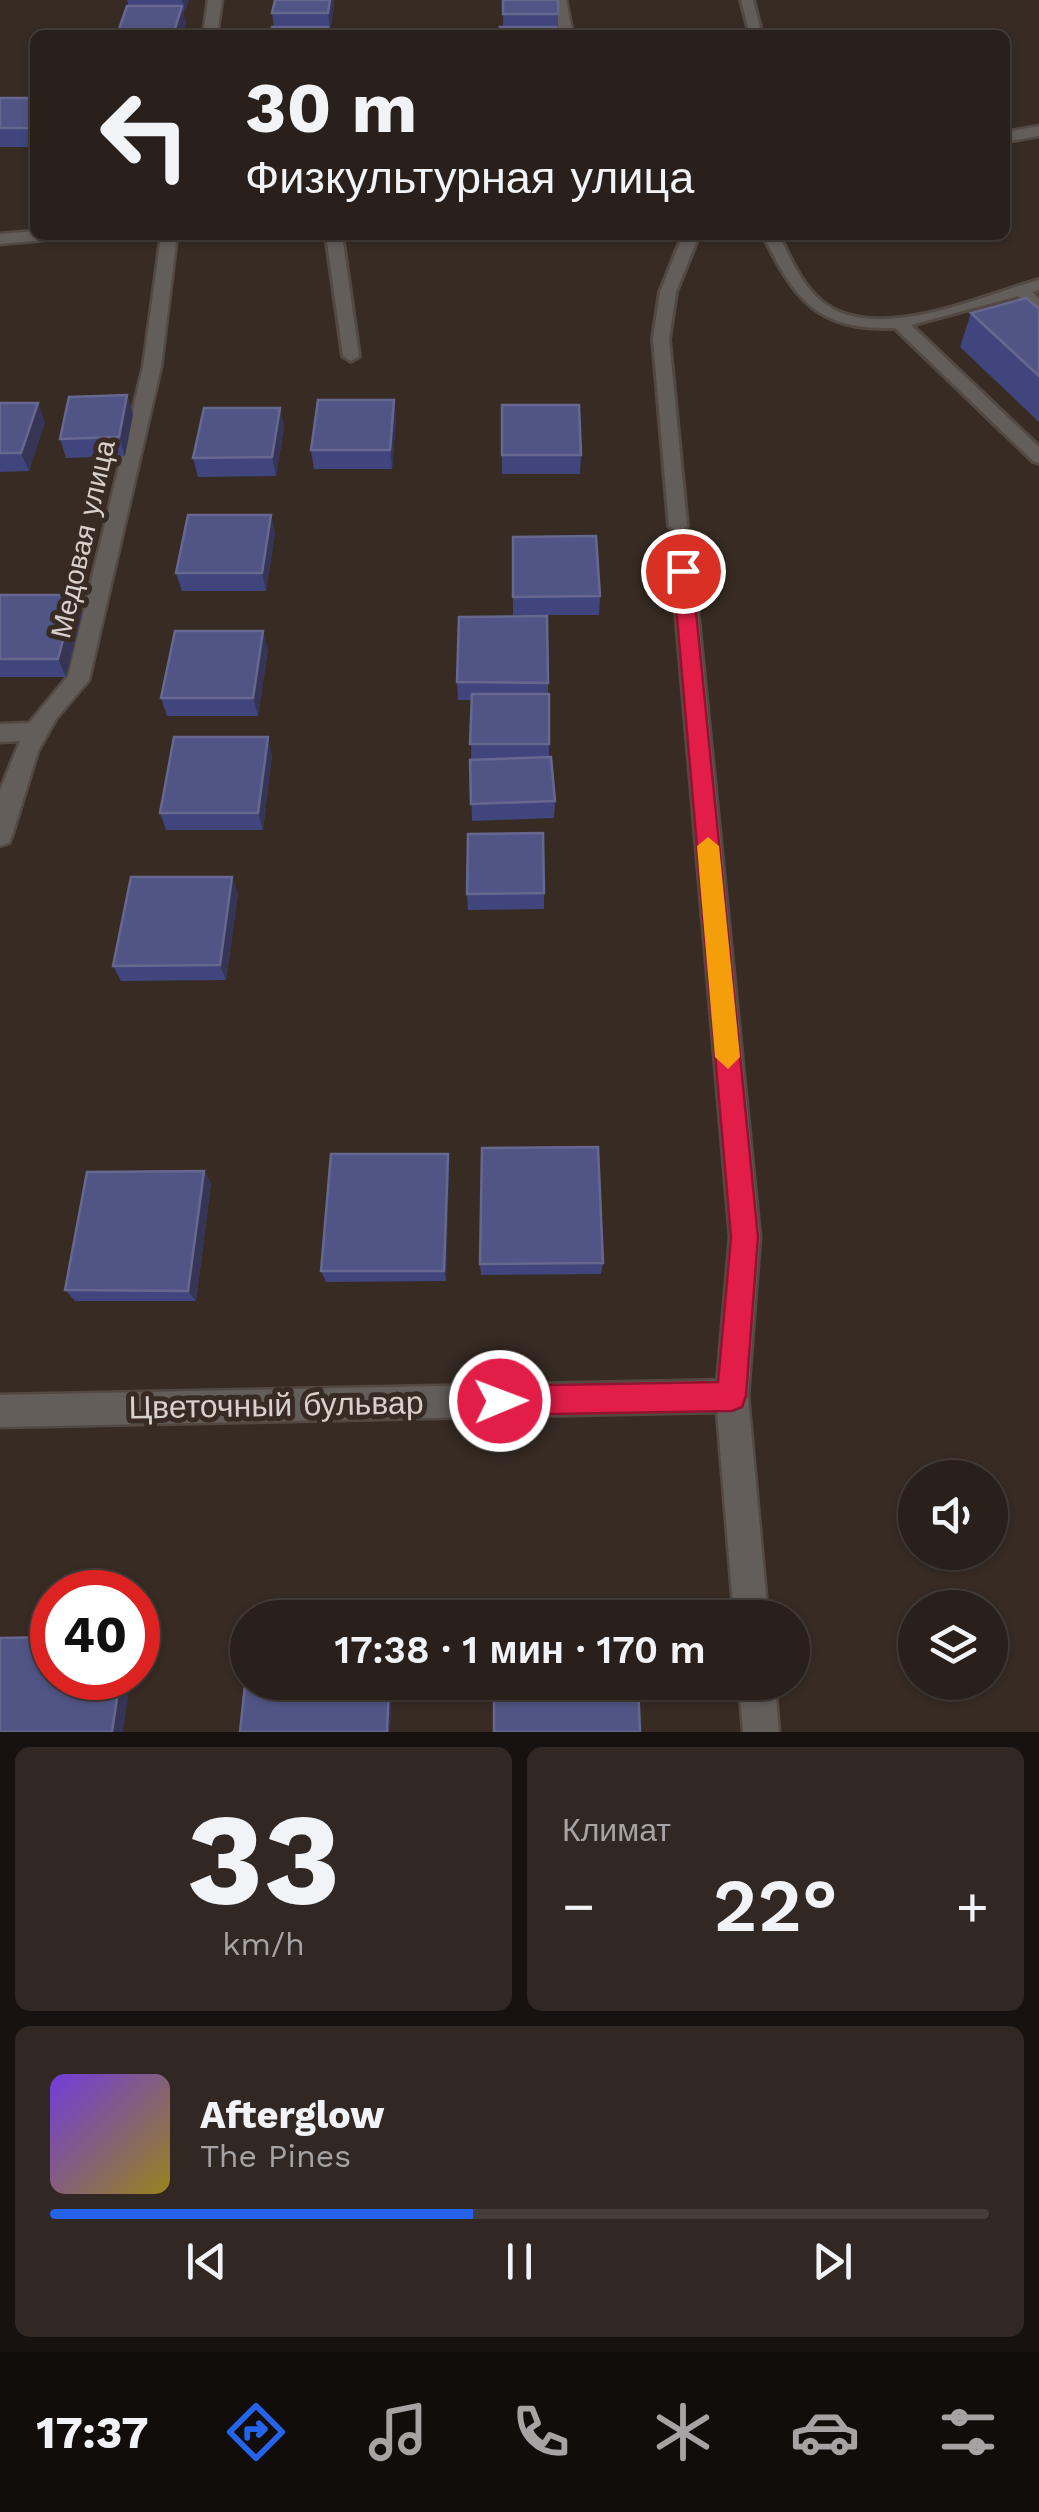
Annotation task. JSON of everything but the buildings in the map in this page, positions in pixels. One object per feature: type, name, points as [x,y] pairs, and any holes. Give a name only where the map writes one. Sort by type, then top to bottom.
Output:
[{"type":"street","points":[[211,30],[215,0]]},
{"type":"street","points":[[559,0],[565,30]]},
{"type":"street","points":[[1010,136],[1039,131]]},
{"type":"street","points":[[0,238],[30,236]]},
{"type":"street","name":"Медовая улица","points":[[0,836],[33,732],[55,700],[78,680],[152,367],[168,240]]},
{"type":"street","points":[[683,571],[744,1237],[732,1396],[749,1600]]},
{"type":"street","points":[[0,733],[33,732]]},
{"type":"street","name":"Цветочный бульвар","points":[[0,1411],[732,1396]]},
{"type":"street","points":[[758,1700],[761,1732]]},
{"type":"lane","points":[[747,0],[755,30]]},
{"type":"lane","points":[[335,240],[352,356]]},
{"type":"lane","points":[[678,526],[661,339],[668,292],[689,240]]},
{"type":"lane","points":[[774,240],[796,285],[820,309],[849,321],[886,327],[1039,285]]},
{"type":"lane","points":[[1020,290],[1039,307]]},
{"type":"lane","points":[[899,323],[1039,456]]},
{"type":"slow traffic","points":[[708,846],[728,1057]]},
{"type":"route","points":[[500,1401],[732,1396],[744,1237],[683,571]]}]
